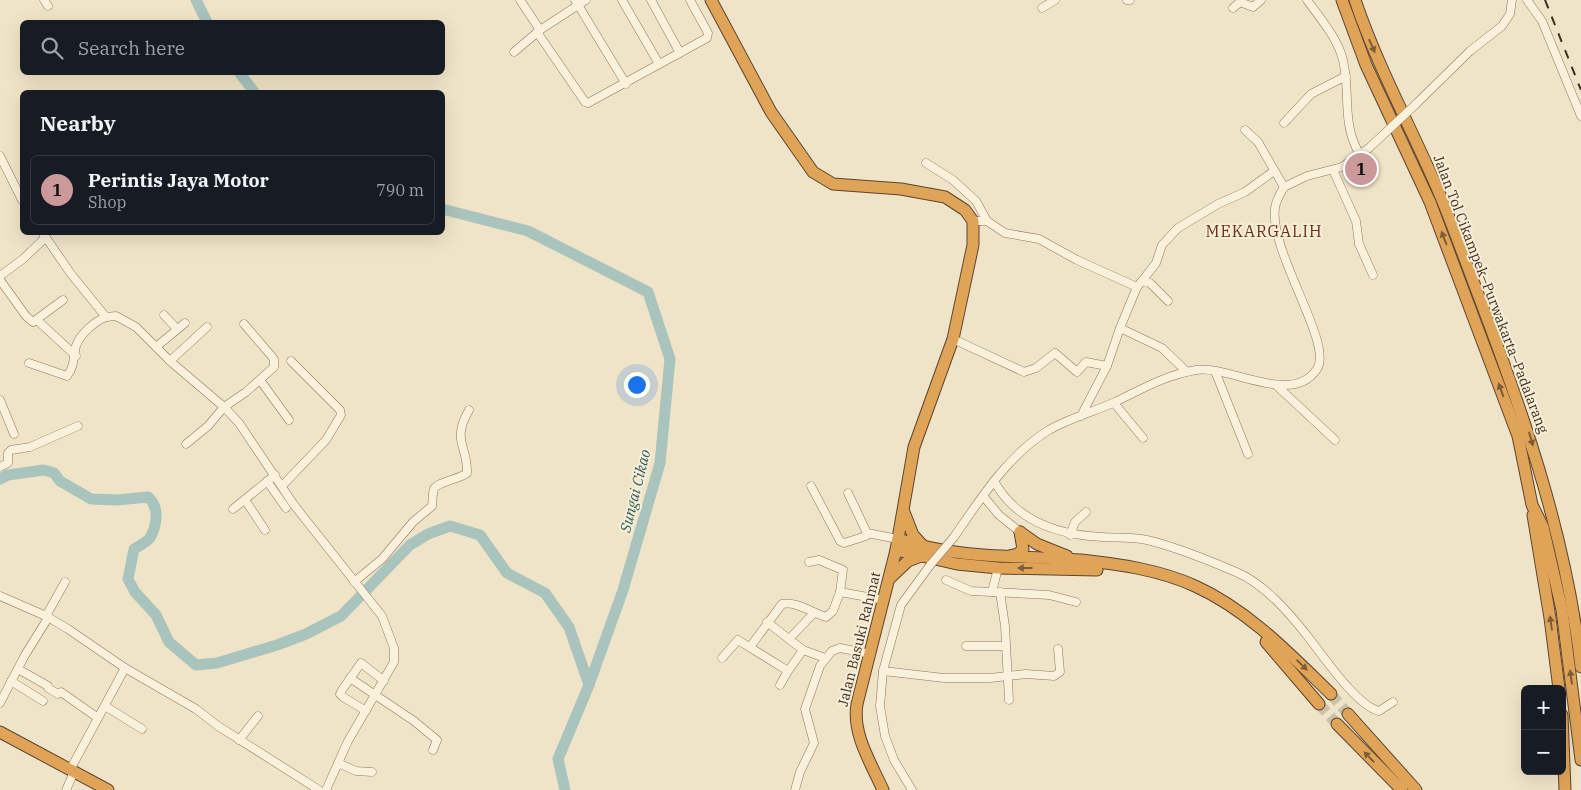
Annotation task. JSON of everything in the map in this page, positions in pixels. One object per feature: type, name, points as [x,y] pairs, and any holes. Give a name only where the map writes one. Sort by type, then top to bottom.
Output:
[{"type":"highway","points":[[711,0],[771,112],[813,172],[833,184],[897,188],[945,197],[965,210],[973,221]]},
{"type":"highway","name":"Jalan Tol Cikampek–Purwakarta–Padalarang","points":[[1342,0],[1366,65],[1430,202],[1518,436],[1532,505],[1543,527],[1562,610],[1581,760]]},
{"type":"highway","name":"Jalan Tol Cikampek–Purwakarta–Padalarang","points":[[1355,0],[1366,32],[1441,198],[1529,432],[1555,524],[1574,608],[1581,667]]},
{"type":"highway","name":"Jalan Basuki Rahmat","points":[[883,790],[856,723],[857,704],[897,544],[917,435],[953,339],[973,245],[973,221]]},
{"type":"highway","points":[[1532,505],[1558,685]]},
{"type":"highway","points":[[904,508],[905,517],[913,536],[926,556]]},
{"type":"highway","points":[[1003,557],[1021,552],[1023,544],[1020,532]]},
{"type":"highway","points":[[1020,532],[1056,553],[1082,560]]},
{"type":"highway","points":[[897,544],[926,556],[957,564],[998,568],[1084,568],[1149,577],[1192,590],[1227,609],[1249,626],[1273,649],[1319,704]]},
{"type":"highway","points":[[889,578],[908,561],[926,556],[960,554],[1082,560],[1149,570],[1194,585],[1233,608],[1267,634],[1331,694]]},
{"type":"highway","points":[[1348,714],[1416,790]]},
{"type":"highway","points":[[1337,724],[1402,790]]},
{"type":"highway","points":[[1563,730],[1566,790]]},
{"type":"highway","points":[[0,732],[108,790]]},
{"type":"highway","points":[[1396,767],[1422,790]]},
{"type":"street","points":[[520,0],[538,31],[586,103],[626,84],[708,36],[690,0]]},
{"type":"street","points":[[514,52],[576,2],[586,0]]},
{"type":"street","points":[[622,0],[659,64]]},
{"type":"street","points":[[651,0],[680,53]]},
{"type":"street","points":[[1042,8],[1055,0]]},
{"type":"street","points":[[1233,8],[1240,2],[1253,7],[1261,0]]},
{"type":"street","points":[[1307,0],[1340,48],[1346,76],[1348,129],[1360,155]]},
{"type":"street","points":[[912,790],[894,760],[881,717],[883,671],[901,605],[926,556],[954,537],[984,498],[994,481],[1026,446],[1048,431],[1114,403],[1151,384],[1186,372],[1199,370],[1215,371],[1277,386],[1303,382],[1317,369],[1321,362],[1316,336],[1278,243],[1275,209],[1284,187],[1307,176],[1333,170],[1348,164],[1369,148],[1470,51],[1502,26],[1510,14],[1512,0]]},
{"type":"street","points":[[1527,0],[1542,21],[1581,116]]},
{"type":"street","points":[[576,2],[626,84]]},
{"type":"street","points":[[1284,123],[1311,94],[1346,76]]},
{"type":"street","points":[[1245,130],[1258,142],[1284,187]]},
{"type":"street","points":[[0,156],[20,196]]},
{"type":"street","points":[[926,163],[952,180],[976,201],[987,221],[1005,234],[1040,239],[1077,260],[1140,284],[1150,283],[1168,301]]},
{"type":"street","points":[[1333,170],[1356,221],[1360,244],[1373,275]]},
{"type":"street","points":[[1081,416],[1107,366],[1120,328],[1140,284],[1156,263],[1162,245],[1178,228],[1218,204],[1245,192],[1274,171]]},
{"type":"street","points":[[973,221],[987,221]]},
{"type":"street","points":[[0,276],[23,260],[44,235],[71,274],[106,316]]},
{"type":"street","points":[[0,280],[26,316],[33,322],[63,300]]},
{"type":"street","points":[[164,315],[177,329]]},
{"type":"street","points":[[29,363],[67,376],[76,356],[76,348],[86,331],[106,316],[116,316],[131,323],[170,361],[224,407],[247,435],[282,486],[374,606],[387,627],[394,648],[394,662],[338,763],[326,790]]},
{"type":"street","points":[[38,320],[76,356]]},
{"type":"street","points":[[156,347],[185,323]]},
{"type":"street","points":[[186,444],[208,426],[224,407],[274,367],[274,359],[244,324]]},
{"type":"street","points":[[170,361],[207,327]]},
{"type":"street","points":[[1120,328],[1162,348],[1186,372]]},
{"type":"street","points":[[953,339],[1024,372],[1036,368],[1055,353],[1078,372],[1086,362],[1107,366]]},
{"type":"street","points":[[282,486],[326,440],[341,415],[340,410],[291,361]]},
{"type":"street","points":[[1215,371],[1248,454]]},
{"type":"street","points":[[260,380],[289,420]]},
{"type":"street","points":[[1277,386],[1335,440]]},
{"type":"street","points":[[0,400],[14,434]]},
{"type":"street","points":[[1114,403],[1143,438]]},
{"type":"street","points":[[357,585],[413,522],[432,506],[434,490],[437,486],[466,473],[461,433],[469,410]]},
{"type":"street","points":[[0,467],[8,463],[8,453],[11,450],[30,446],[78,426]]},
{"type":"street","points":[[233,510],[275,475]]},
{"type":"street","points":[[994,481],[1001,495],[1020,513],[1047,527],[1070,535],[1147,540],[1248,577],[1285,612],[1349,688],[1371,708],[1379,711],[1393,702]]},
{"type":"street","points":[[267,482],[286,508]]},
{"type":"street","points":[[811,486],[840,541],[844,543],[866,536],[867,533]]},
{"type":"street","points":[[848,493],[867,533],[897,544]]},
{"type":"street","points":[[984,498],[999,515],[1020,532]]},
{"type":"street","points":[[245,500],[265,530]]},
{"type":"street","points":[[1070,535],[1075,522],[1086,512]]},
{"type":"street","points":[[750,647],[777,608],[786,603],[795,604],[813,614],[826,618],[830,616],[840,592],[843,570],[819,560],[809,562]]},
{"type":"street","points":[[998,568],[996,592],[1005,646],[1009,700]]},
{"type":"street","points":[[946,580],[971,591],[1049,595],[1076,602]]},
{"type":"street","points":[[0,703],[65,582]]},
{"type":"street","points":[[840,592],[884,600]]},
{"type":"street","points":[[0,596],[47,617],[125,668],[196,708],[239,740],[319,790]]},
{"type":"street","points":[[790,638],[813,614]]},
{"type":"street","points":[[767,622],[803,650],[825,658]]},
{"type":"street","points":[[722,658],[738,640],[788,671]]},
{"type":"street","points":[[966,646],[1005,646]]},
{"type":"street","points":[[795,790],[800,772],[814,743],[805,708],[806,702],[825,658],[832,651],[840,648],[871,654]]},
{"type":"street","points":[[883,671],[944,678],[1057,676],[1060,672],[1058,649]]},
{"type":"street","points":[[780,685],[803,650]]},
{"type":"street","points":[[366,711],[340,694],[362,663],[384,681]]},
{"type":"street","points":[[18,668],[58,694],[61,692],[98,718]]},
{"type":"street","points":[[66,790],[72,771],[125,668]]},
{"type":"street","points":[[350,678],[437,740],[433,750]]},
{"type":"street","points":[[11,680],[43,701]]},
{"type":"street","points":[[105,706],[142,729]]},
{"type":"street","points":[[239,740],[258,716]]},
{"type":"street","points":[[338,763],[356,771],[372,772]]},
{"type":"waterway","name":"Sungai Cikao","points":[[196,0],[206,20]]},
{"type":"waterway","name":"Sungai Cikao","points":[[241,75],[252,90]]},
{"type":"waterway","name":"Sungai Cikao","points":[[445,210],[528,231],[648,292],[670,359],[660,463],[623,590],[589,685],[558,759],[565,790]]},
{"type":"waterway","points":[[0,479],[8,475],[44,470],[54,473],[60,481],[91,499],[117,500],[148,497],[156,511],[156,522],[150,538],[134,549],[128,579],[135,592],[156,615],[169,642],[196,665],[217,663],[277,645],[306,634],[341,616],[410,545],[428,534],[450,526],[480,535],[507,573],[545,593],[569,627],[589,685]]},
{"type":"tunnel","points":[[1331,694],[1348,714]]},
{"type":"tunnel","points":[[1319,704],[1337,724]]},
{"type":"railway","points":[[1545,0],[1581,90]]},
{"type":"place","name":"Perintis Jaya Motor","points":[[1361,169]]},
{"type":"district","name":"MEKARGALIH","points":[[1264,231]]}]
